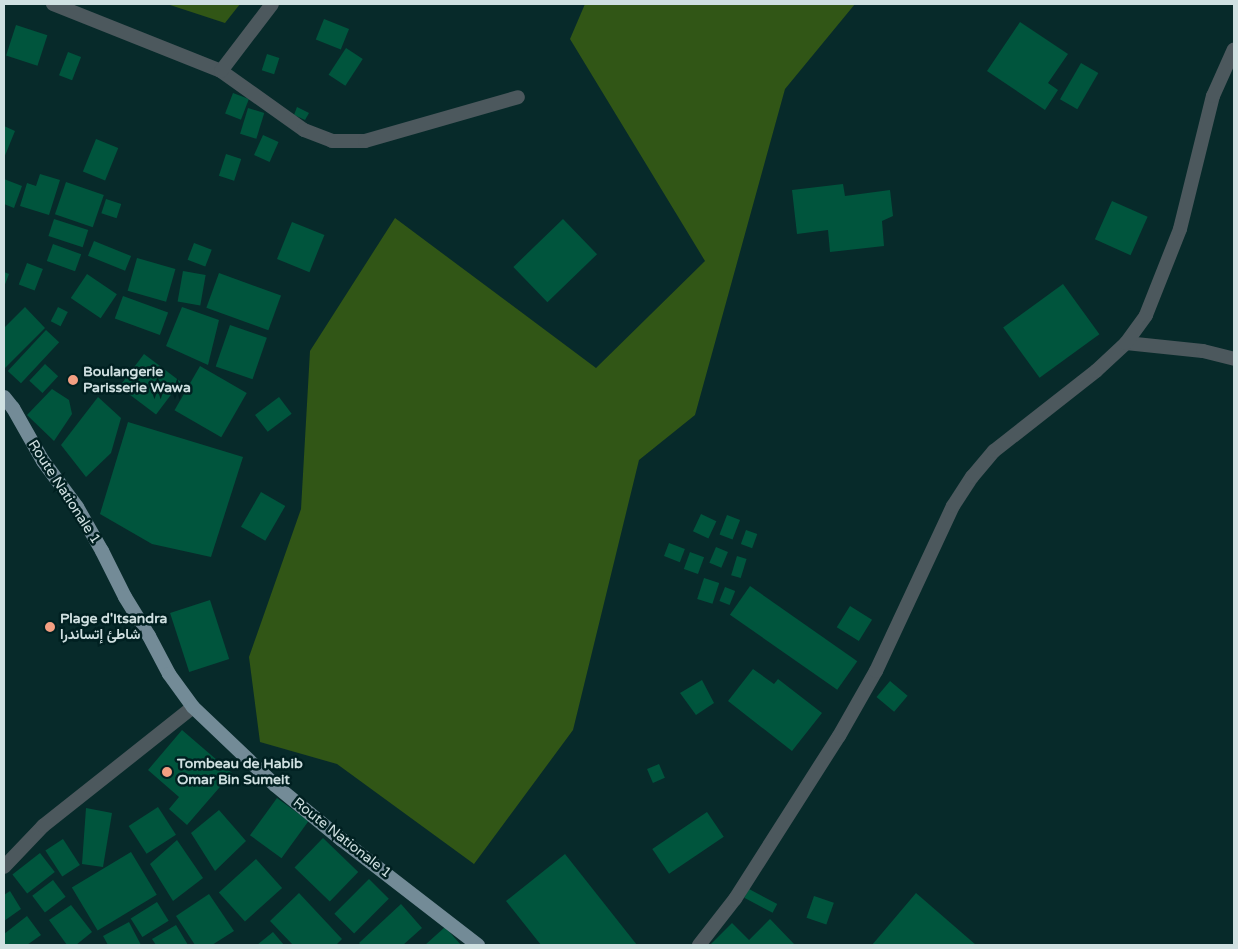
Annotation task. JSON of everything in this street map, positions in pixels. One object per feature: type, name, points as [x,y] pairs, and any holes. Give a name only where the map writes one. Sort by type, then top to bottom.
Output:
[{"type":"main road","name":"Route Nationale 1","points":[[4,398],[12,408],[43,461],[77,507],[125,597],[150,636],[169,674],[193,707],[275,784],[342,840],[478,945]]},
{"type":"street","points":[[53,4],[221,71],[304,130],[332,141],[365,141],[518,97]]},
{"type":"street","points":[[221,71],[272,4]]},
{"type":"street","points":[[699,945],[735,899],[839,736],[876,671],[953,506],[972,477],[994,450],[1096,371],[1126,343],[1146,315],[1180,229],[1213,96],[1234,49]]},
{"type":"street","points":[[1126,343],[1203,350],[1234,359]]},
{"type":"street","points":[[4,867],[43,826],[193,707]]},
{"type":"green space","points":[[167,4],[240,4],[225,23]]},
{"type":"green space","points":[[585,4],[855,4],[785,89],[695,415],[639,460],[573,730],[474,864],[337,764],[260,742],[249,657],[301,509],[310,351],[395,218],[596,368],[705,261],[570,39]]},
{"type":"building","points":[[324,19],[349,29],[341,50],[316,39]]},
{"type":"building","points":[[1020,22],[1068,54],[1048,83],[1058,90],[1045,110],[987,71]]},
{"type":"building","points":[[16,25],[47,35],[37,66],[6,55]]},
{"type":"building","points":[[346,48],[363,59],[345,86],[329,75]]},
{"type":"building","points":[[68,52],[81,57],[72,80],[59,75]]},
{"type":"building","points":[[267,54],[279,58],[274,74],[262,70]]},
{"type":"building","points":[[1081,63],[1098,73],[1077,109],[1060,99]]},
{"type":"building","points":[[233,93],[249,99],[241,120],[225,114]]},
{"type":"building","points":[[297,107],[309,113],[305,120],[294,115]]},
{"type":"building","points":[[248,108],[264,113],[256,139],[240,134]]},
{"type":"building","points":[[4,126],[15,131],[4,158]]},
{"type":"building","points":[[263,135],[279,142],[270,162],[254,155]]},
{"type":"building","points":[[96,139],[118,148],[105,180],[83,171]]},
{"type":"building","points":[[226,154],[241,159],[234,181],[219,176]]},
{"type":"building","points":[[40,174],[60,180],[49,215],[20,206],[27,183],[36,186]]},
{"type":"building","points":[[4,179],[22,186],[14,208],[4,204]]},
{"type":"building","points":[[66,182],[104,195],[93,227],[55,214]]},
{"type":"building","points":[[843,184],[845,196],[890,190],[893,216],[882,221],[884,246],[830,252],[828,230],[797,234],[792,190]]},
{"type":"building","points":[[106,199],[121,204],[117,218],[101,213]]},
{"type":"building","points":[[1112,201],[1148,217],[1131,255],[1095,239]]},
{"type":"building","points":[[54,219],[88,230],[83,247],[48,236]]},
{"type":"building","points":[[563,219],[597,254],[547,302],[513,267]]},
{"type":"building","points":[[292,222],[324,235],[309,272],[277,259]]},
{"type":"building","points":[[94,241],[131,256],[125,271],[88,256]]},
{"type":"building","points":[[194,243],[212,250],[205,267],[188,260]]},
{"type":"building","points":[[53,244],[81,254],[75,271],[47,261]]},
{"type":"building","points":[[137,258],[175,269],[166,302],[128,291]]},
{"type":"building","points":[[27,263],[43,269],[35,291],[19,284]]},
{"type":"building","points":[[183,271],[206,275],[200,306],[178,302]]},
{"type":"building","points":[[4,272],[9,274],[4,287]]},
{"type":"building","points":[[219,273],[281,296],[268,330],[206,308]]},
{"type":"building","points":[[87,274],[117,294],[101,318],[71,298]]},
{"type":"building","points":[[1063,284],[1099,334],[1040,378],[1003,327]]},
{"type":"building","points":[[123,296],[168,312],[160,335],[115,319]]},
{"type":"building","points":[[25,307],[45,328],[4,369],[4,328]]},
{"type":"building","points":[[58,307],[68,312],[61,326],[51,321]]},
{"type":"building","points":[[182,307],[219,320],[208,365],[166,346]]},
{"type":"building","points":[[230,325],[267,338],[253,379],[216,367]]},
{"type":"building","points":[[46,330],[59,342],[21,383],[8,371]]},
{"type":"building","points":[[144,354],[181,382],[156,414],[119,387]]},
{"type":"building","points":[[45,364],[58,376],[42,393],[29,381]]},
{"type":"building","points":[[200,366],[247,393],[221,437],[174,410]]},
{"type":"building","points":[[52,389],[69,400],[72,414],[54,441],[27,415]]},
{"type":"building","points":[[98,397],[121,418],[111,453],[86,477],[61,445]]},
{"type":"building","points":[[279,397],[292,414],[268,432],[255,415]]},
{"type":"building","points":[[128,422],[243,457],[211,557],[152,544],[100,514]]},
{"type":"building","points":[[261,492],[285,506],[265,541],[241,527]]},
{"type":"building","points":[[701,514],[716,521],[708,538],[693,531]]},
{"type":"building","points":[[727,515],[740,520],[733,540],[719,535]]},
{"type":"building","points":[[746,530],[757,534],[752,548],[741,544]]},
{"type":"building","points":[[669,543],[685,549],[680,562],[664,556]]},
{"type":"building","points":[[716,547],[728,552],[721,568],[709,563]]},
{"type":"building","points":[[690,552],[704,557],[698,574],[684,569]]},
{"type":"building","points":[[737,556],[747,559],[741,578],[731,575]]},
{"type":"building","points":[[704,578],[719,583],[712,604],[697,599]]},
{"type":"building","points":[[750,586],[857,661],[837,690],[730,615]]},
{"type":"building","points":[[725,587],[735,591],[730,605],[719,601]]},
{"type":"building","points":[[210,600],[229,659],[189,672],[170,613]]},
{"type":"building","points":[[850,606],[872,620],[859,641],[837,627]]},
{"type":"building","points":[[753,669],[774,684],[778,679],[822,713],[792,751],[728,701]]},
{"type":"building","points":[[702,680],[714,703],[696,715],[680,693]]},
{"type":"building","points":[[890,681],[908,696],[894,712],[877,697]]},
{"type":"building","points":[[182,730],[232,773],[187,825],[169,809],[179,797],[148,770]]},
{"type":"building","points":[[659,764],[665,778],[653,783],[647,769]]},
{"type":"building","points":[[277,798],[309,821],[282,858],[250,835]]},
{"type":"building","points":[[158,807],[176,835],[147,854],[129,826]]},
{"type":"building","points":[[86,808],[112,813],[103,867],[82,864]]},
{"type":"building","points":[[219,810],[246,841],[215,871],[191,833]]},
{"type":"building","points":[[707,812],[724,837],[669,874],[652,849]]},
{"type":"building","points":[[323,838],[358,872],[330,902],[295,867]]},
{"type":"building","points":[[63,839],[80,865],[62,876],[45,850]]},
{"type":"building","points":[[177,840],[203,878],[173,901],[150,864]]},
{"type":"building","points":[[131,852],[157,895],[98,930],[72,888]]},
{"type":"building","points":[[40,853],[55,872],[27,893],[12,875]]},
{"type":"building","points":[[565,854],[637,945],[541,945],[506,901]]},
{"type":"building","points":[[256,859],[282,888],[245,921],[219,892]]},
{"type":"building","points":[[369,879],[389,899],[354,933],[334,914]]},
{"type":"building","points":[[53,880],[66,897],[45,912],[32,896]]},
{"type":"building","points":[[749,889],[777,904],[773,913],[744,898]]},
{"type":"building","points":[[10,891],[21,909],[4,921],[4,895]]},
{"type":"building","points":[[299,893],[342,939],[336,945],[293,945],[270,921]]},
{"type":"building","points":[[916,893],[976,945],[872,945]]},
{"type":"building","points":[[209,894],[234,931],[212,945],[195,945],[176,916]]},
{"type":"building","points":[[814,896],[834,903],[826,925],[807,918]]},
{"type":"building","points":[[157,902],[169,921],[142,937],[131,918]]},
{"type":"building","points":[[401,904],[422,928],[403,945],[361,945],[359,943]]},
{"type":"building","points":[[71,905],[92,932],[76,945],[67,945],[49,920]]},
{"type":"building","points":[[27,916],[41,935],[27,945],[4,945],[4,934]]},
{"type":"building","points":[[770,919],[795,945],[710,945],[732,923],[749,940]]},
{"type":"building","points":[[129,922],[141,945],[108,945],[103,936]]},
{"type":"building","points":[[176,925],[188,945],[156,945],[152,939]]},
{"type":"building","points":[[445,927],[461,945],[425,945]]},
{"type":"building","points":[[273,932],[284,945],[257,945]]},
{"type":"place","name":"Boulangerie Parisserie Wawa","points":[[73,380]]},
{"type":"place","name":"Plage d'Itsandra شاطئ إتساندرا","points":[[50,627]]},
{"type":"place","name":"Tombeau de Habib Omar Bin Sumeit","points":[[167,772]]}]
